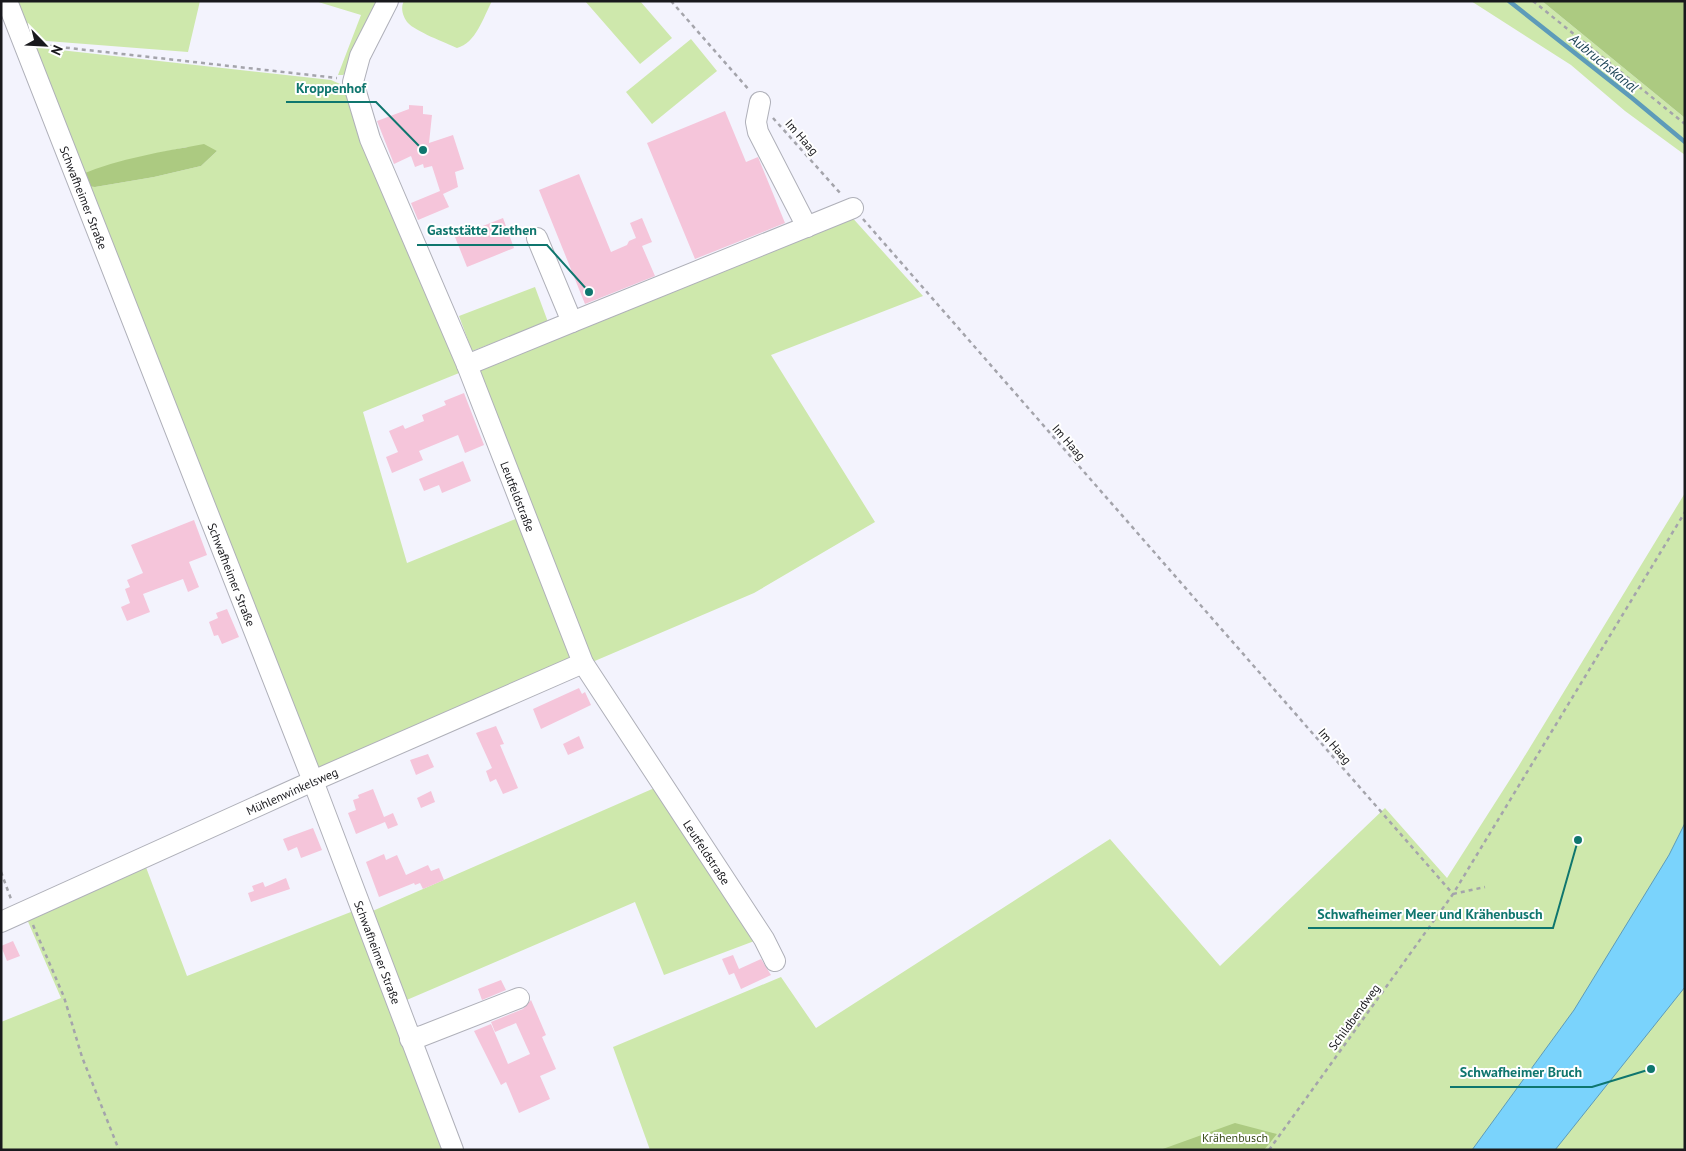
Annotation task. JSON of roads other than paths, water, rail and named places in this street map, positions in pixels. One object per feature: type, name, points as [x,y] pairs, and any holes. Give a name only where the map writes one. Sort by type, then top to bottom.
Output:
[{"type":"street","name":"Schwafheimer Straße","points":[[7,1],[313,781],[453,1150]]},
{"type":"street","name":"Leutfeldstraße","points":[[388,1],[360,56],[354,82],[370,139],[467,365],[583,662],[764,939],[775,961]]},
{"type":"street","points":[[760,102],[756,122],[758,132],[808,227]]},
{"type":"street","points":[[467,365],[853,208]]},
{"type":"street","points":[[537,238],[572,322]]},
{"type":"street","name":"Mühlenwinkelsweg","points":[[1,922],[583,662]]},
{"type":"street","points":[[410,1039],[519,998]]},
{"type":"water","points":[[1685,823],[1685,987],[1555,1150],[1472,1150],[1574,1010],[1669,855]]},
{"type":"waterway","name":"Aubruchskanal","points":[[1509,1],[1685,142]]},
{"type":"place","name":"Kroppenhof","points":[[423,150]]},
{"type":"place","name":"Gaststätte Ziethen","points":[[589,292]]},
{"type":"place","name":"Schwafheimer Meer und Krähenbusch","points":[[1578,840]]},
{"type":"place","name":"Schwafheimer Bruch","points":[[1651,1069]]},
{"type":"park label","name":"Krähenbusch","points":[[1235,1137]]}]
